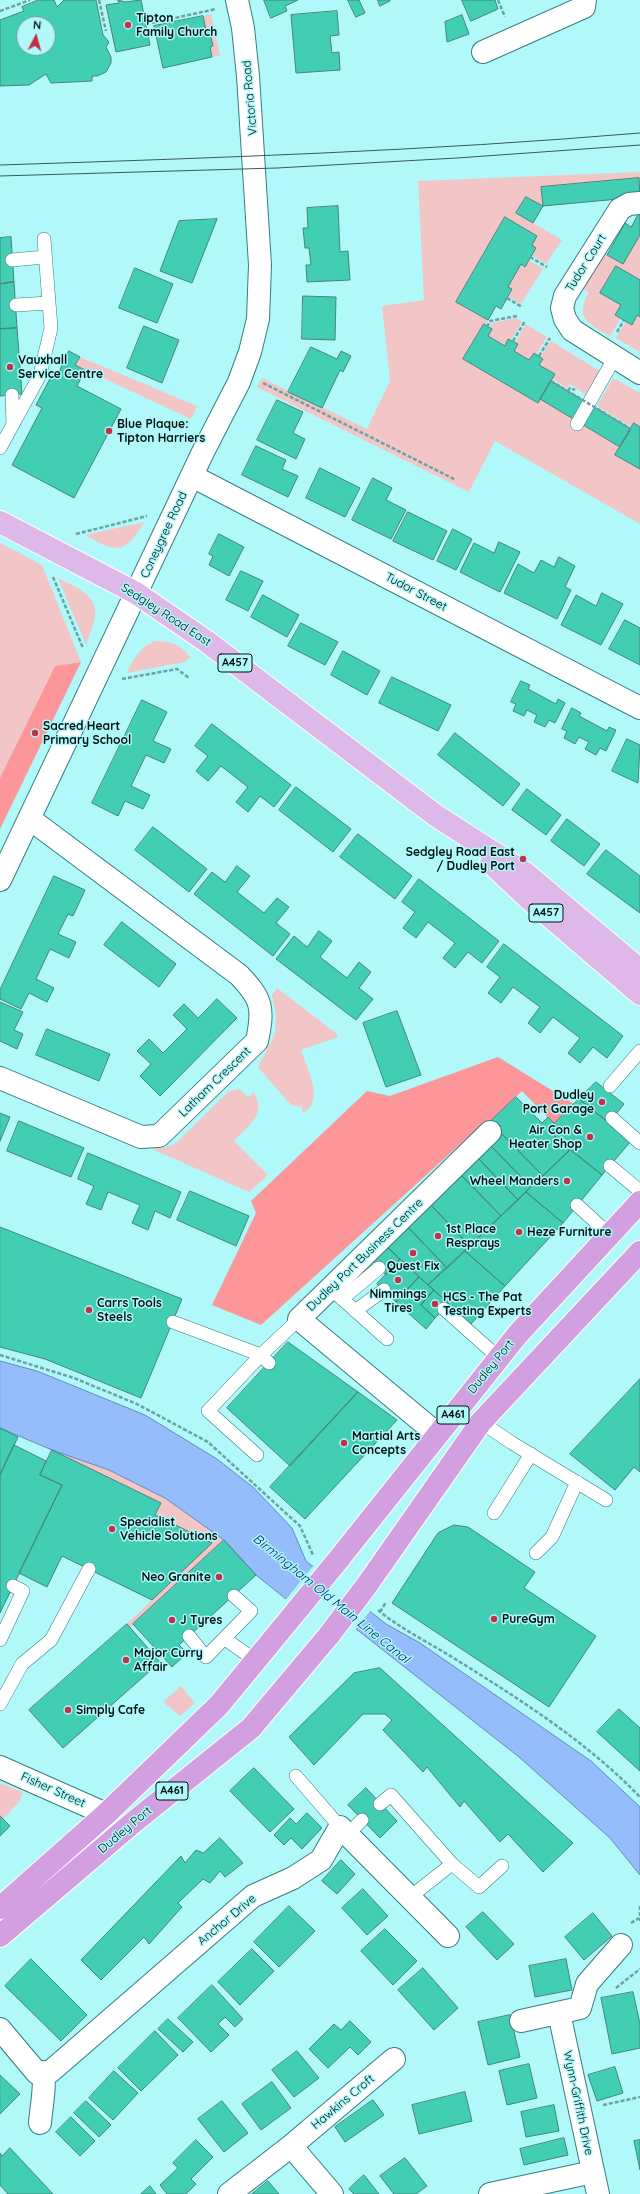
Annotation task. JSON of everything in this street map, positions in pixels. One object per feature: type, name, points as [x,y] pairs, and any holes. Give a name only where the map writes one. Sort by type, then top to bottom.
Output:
[{"type":"highway","name":"Dudley Port","points":[[0,1908],[106,1814],[219,1705],[338,1560],[518,1334],[640,1202]]},
{"type":"highway","name":"A461","points":[[481,1422],[640,1252]]},
{"type":"highway","name":"Dudley Port","points":[[0,1936],[165,1797],[251,1728],[330,1634],[368,1585],[397,1540],[481,1422]]},
{"type":"highway","points":[[106,1846],[109,1829],[106,1814],[123,1818],[140,1802],[165,1797]]},
{"type":"main road","name":"Sedgley Road East","points":[[0,522],[136,593],[206,641],[454,828],[525,873],[640,970]]},
{"type":"main road","name":"Sedgley Road East","points":[[454,828],[528,898],[640,994]]},
{"type":"street","points":[[483,52],[584,7],[585,0]]},
{"type":"street","name":"Victoria Road","points":[[228,4],[243,28],[257,197]]},
{"type":"street","name":"Coneygree Road","points":[[0,880],[30,820],[136,593],[242,373],[250,352],[258,319],[260,265],[257,197]]},
{"type":"street","name":"Tudor Court","points":[[640,203],[629,204],[620,209],[566,296],[562,308],[565,319],[572,330],[640,373]]},
{"type":"street","name":"Tudor Street","points":[[192,476],[640,708]]},
{"type":"street","name":"Latham Crescent","points":[[0,1078],[140,1137],[159,1136],[257,1041],[261,1022],[260,1006],[255,992],[239,975],[30,820]]},
{"type":"street","name":"Dudley Port Business Centre","points":[[437,1434],[299,1319],[336,1294],[398,1229],[484,1144]]},
{"type":"street","name":"Fisher Street","points":[[0,1767],[106,1814]]},
{"type":"street","points":[[344,1831],[448,1936]]},
{"type":"street","name":"Anchor Drive","points":[[44,2072],[50,2072],[253,1896],[293,1878],[321,1860],[344,1831]]},
{"type":"street","points":[[521,2021],[580,2008],[587,1984],[621,1945]]},
{"type":"street","name":"Wynn-Griffith Drive","points":[[559,2013],[598,2194]]},
{"type":"street","points":[[0,2029],[37,2073],[44,2072],[45,2082],[41,2099],[40,2123]]},
{"type":"street","name":"Hawkins Croft","points":[[228,2194],[291,2146],[394,2059]]},
{"type":"street","points":[[291,2146],[332,2194]]},
{"type":"street","points":[[490,2194],[593,2172]]},
{"type":"lane","points":[[0,448],[40,375],[51,328],[44,240]]},
{"type":"lane","points":[[12,260],[45,257]]},
{"type":"lane","points":[[16,305],[49,303]]},
{"type":"lane","points":[[577,424],[615,357]]},
{"type":"lane","points":[[12,395],[13,423]]},
{"type":"lane","points":[[610,1086],[640,1052]]},
{"type":"lane","points":[[612,1118],[640,1143]]},
{"type":"lane","points":[[610,1166],[640,1191]]},
{"type":"lane","points":[[577,1205],[610,1235]]},
{"type":"lane","points":[[379,1268],[336,1294],[386,1339]]},
{"type":"lane","points":[[355,1311],[384,1290]]},
{"type":"lane","points":[[444,1309],[499,1358]]},
{"type":"lane","points":[[258,1455],[208,1411],[265,1359],[299,1319]]},
{"type":"lane","points":[[173,1322],[265,1359]]},
{"type":"lane","points":[[481,1422],[606,1500]]},
{"type":"lane","points":[[494,1513],[531,1454]]},
{"type":"lane","points":[[536,1553],[552,1537],[577,1482]]},
{"type":"lane","points":[[0,1704],[22,1664],[51,1640],[89,1569]]},
{"type":"lane","points":[[1,1636],[23,1591],[13,1586]]},
{"type":"lane","points":[[189,1636],[206,1657],[251,1611],[234,1596]]},
{"type":"lane","points":[[224,1639],[255,1660]]},
{"type":"lane","points":[[296,1776],[344,1831],[362,1820]]},
{"type":"lane","points":[[380,1804],[391,1795],[452,1864],[479,1887],[502,1866]]},
{"type":"lane","points":[[409,1898],[452,1864]]},
{"type":"path","points":[[0,11],[30,0]]},
{"type":"path","points":[[99,0],[106,31]]},
{"type":"path","points":[[152,23],[228,4]]},
{"type":"path","points":[[530,257],[547,267]]},
{"type":"path","points":[[507,298],[522,308]]},
{"type":"path","points":[[487,327],[490,321],[517,316]]},
{"type":"path","points":[[513,342],[525,321]]},
{"type":"path","points":[[539,356],[551,336]]},
{"type":"path","points":[[242,373],[456,480]]},
{"type":"path","points":[[551,381],[631,429]]},
{"type":"path","points":[[72,535],[151,514]]},
{"type":"path","points":[[51,572],[83,649]]},
{"type":"path","points":[[117,680],[177,669],[188,678]]},
{"type":"path","points":[[640,1906],[640,1921]]},
{"type":"path","points":[[580,2110],[640,2097]]},
{"type":"shaded area","points":[[211,14],[220,56],[212,57],[210,47],[213,46],[209,30],[206,30],[203,16]]},
{"type":"shaded area","points":[[640,172],[640,184],[638,178],[541,187],[543,206],[526,197],[516,213],[562,240],[546,264],[532,255],[536,248],[532,245],[537,236],[505,218],[456,302],[488,320],[463,359],[537,403],[540,399],[620,447],[616,455],[640,469],[640,524],[495,441],[469,492],[257,387],[262,378],[367,429],[390,381],[382,306],[424,300],[418,181]]},
{"type":"shaded area","points":[[640,235],[640,280],[616,266],[600,293],[621,305],[621,318],[610,336],[590,323],[583,314],[583,308],[589,292],[582,288],[602,252],[623,264]]},
{"type":"shaded area","points":[[529,260],[543,269],[521,304],[508,296],[512,289],[508,287],[521,264],[525,267]]},
{"type":"shaded area","points":[[637,315],[640,317],[640,352],[616,338],[626,321],[632,325]]},
{"type":"shaded area","points":[[516,318],[522,322],[511,340],[508,339],[505,346],[488,336],[492,330],[489,328],[492,323]]},
{"type":"shaded area","points":[[526,324],[547,337],[536,355],[534,353],[529,360],[514,351],[515,343]]},
{"type":"shaded area","points":[[551,341],[600,371],[586,395],[570,384],[567,388],[552,379],[555,374],[539,365],[543,359],[540,357]]},
{"type":"shaded area","points":[[80,357],[197,406],[191,419],[75,365]]},
{"type":"shaded area","points":[[613,378],[640,393],[640,427],[634,423],[632,427],[597,406]]},
{"type":"shaded area","points":[[144,522],[131,540],[119,548],[105,545],[85,535]]},
{"type":"shaded area","points":[[0,543],[42,565],[81,662],[55,666],[0,778]]},
{"type":"shaded area","points":[[58,578],[82,591],[93,603],[95,611],[94,620],[86,645]]},
{"type":"shaded area","points":[[155,641],[165,641],[175,644],[184,650],[190,658],[185,662],[127,673],[141,650]]},
{"type":"shaded area","points":[[81,662],[0,829],[0,778],[55,666]]},
{"type":"shaded area","points":[[277,988],[336,1033],[338,1037],[301,1050],[313,1084],[314,1093],[313,1101],[309,1108],[302,1113],[302,1107],[291,1105],[258,1067],[275,1034],[276,1014],[272,995]]},
{"type":"shaded area","points":[[498,1057],[574,1104],[554,1124],[522,1091],[490,1122],[488,1119],[261,1325],[212,1305],[256,1213],[251,1201],[367,1091],[390,1096]]},
{"type":"shaded area","points":[[239,1089],[249,1097],[254,1092],[258,1107],[254,1120],[234,1141],[268,1175],[249,1192],[152,1149],[166,1148],[175,1144],[229,1091]]},
{"type":"shaded area","points":[[52,1450],[109,1470],[165,1498],[224,1540],[130,1628],[127,1624],[152,1600],[155,1515],[161,1503]]},
{"type":"shaded area","points":[[181,1686],[195,1703],[180,1716],[163,1702]]},
{"type":"shaded area","points":[[0,1783],[23,1792],[20,1801],[3,1819],[0,1816]]},
{"type":"water","name":"Birmingham Old Main Line Canal","points":[[0,1361],[37,1371],[145,1415],[217,1459],[254,1488],[292,1528],[306,1561],[386,1624],[420,1643],[591,1761],[640,1807],[640,1875],[610,1838],[519,1757],[299,1584],[286,1599],[256,1575],[224,1540],[165,1498],[109,1470],[52,1450],[0,1428]]},
{"type":"pier","points":[[314,1565],[371,1610],[354,1631],[299,1586],[288,1601],[286,1599]]},
{"type":"building","points":[[39,0],[54,0],[57,7],[64,0],[96,0],[103,35],[109,42],[106,47],[111,57],[111,63],[106,72],[97,76],[92,76],[92,81],[51,83],[46,74],[29,85],[0,86],[0,20],[24,11],[22,7]]},
{"type":"building","name":"Tipton Family Church","points":[[118,0],[125,2],[141,0],[150,45],[116,52],[106,5],[119,3]]},
{"type":"building","points":[[264,0],[298,0],[285,6],[287,11],[271,18]]},
{"type":"building","points":[[348,0],[359,0],[365,13],[356,17]]},
{"type":"building","points":[[378,0],[390,0],[390,1],[380,6]]},
{"type":"building","points":[[462,0],[495,0],[498,9],[471,21]]},
{"type":"building","points":[[337,11],[339,35],[330,36],[332,53],[339,52],[340,70],[296,73],[291,15]]},
{"type":"building","points":[[462,15],[469,34],[447,42],[445,22]]},
{"type":"building","points":[[203,16],[206,30],[209,29],[213,46],[210,47],[212,57],[163,68],[154,26]]},
{"type":"building","points":[[639,178],[640,197],[543,206],[541,187]]},
{"type":"building","points":[[526,197],[543,206],[533,223],[516,213]]},
{"type":"building","points":[[338,206],[340,252],[348,251],[350,280],[307,282],[306,265],[311,265],[309,248],[305,248],[303,228],[308,228],[307,208]]},
{"type":"building","points":[[640,211],[640,235],[623,264],[607,255],[625,223],[631,227]]},
{"type":"building","points":[[505,217],[537,236],[532,245],[536,248],[525,267],[521,264],[508,287],[512,289],[501,309],[496,306],[488,320],[456,302]]},
{"type":"building","points":[[217,219],[192,283],[160,271],[179,221]]},
{"type":"building","points":[[11,237],[14,282],[0,284],[0,238]]},
{"type":"building","points":[[616,266],[640,280],[640,317],[637,315],[632,325],[615,315],[621,305],[600,293]]},
{"type":"building","points":[[135,268],[173,284],[157,323],[119,308]]},
{"type":"building","points":[[14,282],[17,328],[0,329],[0,284]]},
{"type":"building","points":[[303,296],[336,297],[335,340],[302,339]]},
{"type":"building","points":[[484,324],[492,329],[488,336],[505,346],[508,339],[518,344],[514,351],[529,360],[534,353],[543,359],[539,365],[555,374],[538,403],[463,359]]},
{"type":"building","points":[[144,326],[179,340],[162,383],[127,368]]},
{"type":"building","name":"Vauxhall Service Centre","points":[[17,328],[22,394],[0,396],[0,329]]},
{"type":"building","points":[[311,347],[337,359],[341,351],[351,356],[343,372],[340,370],[322,408],[288,392]]},
{"type":"building","points":[[69,351],[80,357],[75,365],[85,370],[77,386],[121,409],[74,498],[12,465],[42,408],[36,405],[53,373],[57,375]]},
{"type":"building","points":[[551,381],[631,429],[620,447],[540,399]]},
{"type":"building","points":[[277,400],[303,412],[293,433],[305,439],[296,459],[257,440]]},
{"type":"building","points":[[634,423],[640,427],[640,469],[615,455]]},
{"type":"building","points":[[256,446],[286,460],[282,469],[298,476],[288,497],[242,475]]},
{"type":"building","points":[[320,468],[360,488],[345,517],[306,498]]},
{"type":"building","points":[[373,478],[392,488],[386,500],[406,510],[391,539],[352,520]]},
{"type":"building","points":[[408,512],[447,531],[433,560],[393,541]]},
{"type":"building","points":[[453,529],[472,539],[456,570],[437,561]]},
{"type":"building","points":[[219,534],[244,547],[229,576],[209,565],[213,556],[209,554]]},
{"type":"building","points":[[499,542],[520,552],[500,592],[460,572],[474,543],[494,553]]},
{"type":"building","points":[[559,557],[575,566],[565,587],[571,590],[557,619],[504,593],[518,564],[534,573],[541,560],[554,567]]},
{"type":"building","points":[[241,571],[263,581],[248,611],[226,600]]},
{"type":"building","points":[[602,593],[623,604],[601,645],[561,625],[576,595],[596,606]]},
{"type":"building","points":[[263,595],[299,615],[287,637],[251,617]]},
{"type":"building","points":[[625,620],[640,628],[640,665],[609,649]]},
{"type":"building","points":[[301,623],[338,642],[325,665],[288,646]]},
{"type":"building","points":[[343,651],[380,671],[367,695],[331,675]]},
{"type":"building","points":[[392,677],[451,705],[438,731],[379,703]]},
{"type":"building","points":[[521,681],[530,685],[528,689],[556,704],[558,699],[565,703],[555,723],[549,720],[545,727],[534,722],[537,715],[527,710],[524,716],[513,711],[516,704],[511,702]]},
{"type":"building","points":[[142,700],[167,712],[153,741],[171,749],[164,763],[146,755],[131,786],[150,795],[143,809],[125,801],[118,816],[92,803]]},
{"type":"building","points":[[572,708],[581,713],[579,716],[607,731],[609,727],[616,730],[606,751],[600,748],[596,755],[585,749],[589,742],[579,737],[575,744],[564,738],[567,731],[562,729]]},
{"type":"building","points":[[212,724],[291,785],[274,807],[260,796],[248,812],[236,802],[248,787],[221,766],[208,781],[196,771],[208,756],[195,746]]},
{"type":"building","points":[[455,733],[520,784],[503,806],[438,755]]},
{"type":"building","points":[[627,739],[640,745],[638,783],[612,771]]},
{"type":"building","points":[[296,787],[351,829],[333,852],[279,810]]},
{"type":"building","points":[[527,789],[561,815],[546,835],[512,810]]},
{"type":"building","points":[[567,819],[600,844],[584,866],[551,841]]},
{"type":"building","points":[[153,827],[207,869],[189,892],[135,850]]},
{"type":"building","points":[[358,834],[412,876],[395,899],[340,857]]},
{"type":"building","points":[[606,850],[640,876],[640,913],[587,874]]},
{"type":"building","points":[[237,866],[250,876],[237,892],[264,913],[277,898],[289,907],[276,923],[290,934],[273,956],[194,894],[212,872],[225,882]]},
{"type":"building","points":[[54,876],[85,890],[73,916],[68,914],[58,934],[76,942],[69,958],[50,949],[36,979],[54,988],[47,1002],[29,993],[21,1009],[0,999],[0,990]]},
{"type":"building","points":[[419,879],[499,941],[482,963],[468,952],[455,968],[443,958],[455,943],[428,922],[416,938],[403,928],[415,912],[402,902]]},
{"type":"building","points":[[122,922],[176,964],[159,987],[104,945]]},
{"type":"building","points":[[319,931],[332,941],[320,957],[347,978],[359,962],[371,972],[359,988],[373,999],[356,1020],[276,959],[294,936],[307,947]]},
{"type":"building","points":[[504,944],[623,1036],[607,1058],[593,1047],[580,1063],[568,1053],[580,1038],[553,1017],[540,1033],[528,1023],[540,1007],[513,987],[501,1003],[488,993],[500,977],[487,967]]},
{"type":"building","points":[[217,999],[237,1018],[160,1096],[140,1076],[151,1064],[137,1051],[149,1039],[163,1053],[187,1029],[173,1015],[184,1004],[198,1018]]},
{"type":"building","points":[[0,1002],[23,1012],[14,1030],[23,1034],[17,1049],[0,1041]]},
{"type":"building","points":[[397,1011],[421,1075],[386,1087],[363,1023]]},
{"type":"building","points":[[47,1029],[110,1054],[99,1081],[36,1055]]},
{"type":"building","name":"Dudley Port Garage","points":[[596,1082],[624,1104],[609,1123],[579,1099]]},
{"type":"building","points":[[516,1097],[542,1123],[548,1117],[557,1126],[551,1133],[570,1150],[543,1176],[490,1122]]},
{"type":"building","name":"Air Con & Heater Shop","points":[[579,1099],[631,1141],[602,1175],[551,1133],[557,1126],[554,1124]]},
{"type":"building","points":[[0,1113],[10,1117],[0,1141]]},
{"type":"building","points":[[19,1121],[84,1148],[71,1177],[7,1151]]},
{"type":"building","points":[[502,1134],[543,1176],[531,1187],[491,1146]]},
{"type":"building","points":[[491,1146],[531,1187],[518,1200],[478,1158]]},
{"type":"building","name":"Wheel Manders","points":[[570,1150],[602,1175],[563,1223],[526,1192]]},
{"type":"building","points":[[88,1153],[181,1192],[170,1218],[155,1211],[148,1230],[132,1223],[140,1205],[108,1192],[101,1210],[86,1204],[94,1186],[78,1179]]},
{"type":"building","points":[[478,1158],[518,1200],[501,1216],[461,1175]]},
{"type":"building","points":[[461,1175],[501,1216],[470,1246],[430,1204]]},
{"type":"building","points":[[190,1191],[249,1216],[236,1246],[177,1220]]},
{"type":"building","name":"Heze Furniture","points":[[526,1192],[563,1223],[505,1286],[465,1251]]},
{"type":"building","name":"1st Place Resprays","points":[[430,1204],[470,1246],[447,1268],[407,1226]]},
{"type":"building","name":"Quest Fix","points":[[407,1226],[447,1268],[428,1285],[386,1246]]},
{"type":"building","name":"Carrs Tools Steels","points":[[0,1227],[182,1299],[141,1398],[45,1359],[0,1347]]},
{"type":"building","points":[[386,1246],[400,1259],[386,1275],[371,1260]]},
{"type":"building","points":[[465,1251],[505,1286],[471,1324],[428,1285]]},
{"type":"building","name":"Nimmings Tires","points":[[400,1259],[419,1277],[396,1302],[377,1284]]},
{"type":"building","points":[[419,1277],[434,1290],[421,1305],[435,1318],[426,1329],[396,1302]]},
{"type":"building","name":"HCS - The Pat Testing Experts","points":[[434,1290],[449,1304],[435,1318],[421,1305]]},
{"type":"building","points":[[288,1342],[358,1392],[290,1466],[227,1408]]},
{"type":"building","points":[[640,1379],[640,1472],[634,1467],[615,1490],[570,1454]]},
{"type":"building","name":"Martial Arts Concepts","points":[[358,1392],[397,1420],[305,1519],[270,1487]]},
{"type":"building","points":[[0,1428],[18,1437],[0,1475]]},
{"type":"building","points":[[14,1445],[46,1461],[40,1475],[62,1485],[0,1613],[0,1475]]},
{"type":"building","name":"Specialist Vehicle Solutions","points":[[52,1450],[161,1503],[155,1515],[212,1543],[152,1600],[62,1556],[47,1587],[19,1573],[62,1485],[40,1475]]},
{"type":"building","name":"PureGym","points":[[454,1525],[468,1527],[535,1572],[524,1588],[596,1636],[549,1707],[392,1603],[438,1533]]},
{"type":"building","points":[[224,1540],[256,1575],[179,1645],[187,1653],[172,1667],[133,1624]]},
{"type":"building","points":[[127,1624],[160,1662],[63,1748],[29,1710]]},
{"type":"building","points":[[380,1668],[573,1843],[543,1872],[508,1834],[500,1842],[464,1801],[460,1807],[427,1767],[423,1772],[383,1730],[392,1720],[385,1714],[363,1714],[314,1765],[289,1737],[354,1673]]},
{"type":"building","points":[[619,1709],[640,1728],[640,1771],[597,1732]]},
{"type":"building","points":[[254,1768],[294,1809],[270,1832],[230,1791]]},
{"type":"building","points":[[366,1788],[397,1821],[380,1838],[348,1805]]},
{"type":"building","points":[[307,1813],[322,1828],[302,1849],[291,1838],[284,1845],[274,1835],[290,1818],[296,1824]]},
{"type":"building","points":[[0,1816],[10,1826],[0,1836]]},
{"type":"building","points":[[220,1838],[243,1863],[225,1877],[220,1871],[210,1883],[203,1879],[178,1903],[182,1907],[149,1944],[144,1937],[101,1980],[81,1960],[181,1856],[185,1863],[196,1850],[203,1853]]},
{"type":"building","points":[[341,1860],[355,1874],[337,1894],[322,1881]]},
{"type":"building","points":[[363,1889],[388,1916],[367,1935],[342,1908]]},
{"type":"building","points":[[289,1906],[315,1931],[279,1967],[254,1942]]},
{"type":"building","points":[[483,1912],[514,1944],[497,1960],[466,1927]]},
{"type":"building","points":[[593,1913],[612,1936],[584,1960],[565,1937]]},
{"type":"building","points":[[385,1929],[417,1961],[393,1985],[361,1951]]},
{"type":"building","points":[[252,1949],[274,1971],[240,2005],[218,1982]]},
{"type":"building","points":[[31,1959],[87,2015],[61,2041],[5,1986]]},
{"type":"building","points":[[566,1959],[572,1990],[535,1997],[529,1966]]},
{"type":"building","points":[[423,1968],[458,2008],[434,2030],[398,1990]]},
{"type":"building","points":[[212,1985],[243,2019],[235,2027],[225,2017],[218,2024],[229,2035],[211,2052],[178,2018]]},
{"type":"building","points":[[633,1992],[640,2024],[640,2048],[612,2054],[601,1998]]},
{"type":"building","points":[[510,2015],[520,2057],[488,2065],[478,2022]]},
{"type":"building","points":[[168,2019],[193,2042],[183,2052],[158,2029]]},
{"type":"building","points":[[350,2021],[371,2042],[358,2055],[350,2047],[328,2068],[309,2049],[334,2024],[341,2030]]},
{"type":"building","points":[[155,2031],[178,2055],[141,2091],[118,2068]]},
{"type":"building","points":[[297,2051],[319,2078],[294,2097],[272,2070]]},
{"type":"building","points":[[529,2064],[537,2098],[507,2105],[499,2071]]},
{"type":"building","points":[[615,2067],[623,2093],[597,2101],[588,2075]]},
{"type":"building","points":[[114,2071],[138,2093],[113,2120],[89,2098]]},
{"type":"building","points":[[0,2075],[20,2094],[0,2114]]},
{"type":"building","points":[[272,2082],[291,2108],[261,2130],[242,2104]]},
{"type":"building","points":[[465,2092],[472,2121],[419,2134],[412,2105]]},
{"type":"building","points":[[373,2100],[384,2115],[345,2142],[335,2127]]},
{"type":"building","points":[[86,2101],[111,2125],[99,2137],[74,2113]]},
{"type":"building","points":[[222,2101],[248,2133],[224,2152],[198,2119]]},
{"type":"building","points":[[554,2105],[559,2131],[526,2137],[521,2112]]},
{"type":"building","points":[[71,2117],[95,2141],[80,2156],[56,2132]]},
{"type":"building","points":[[564,2138],[568,2155],[524,2165],[520,2149]]},
{"type":"building","points":[[196,2140],[213,2157],[191,2179],[196,2184],[186,2194],[167,2194],[160,2185],[178,2168],[173,2163]]},
{"type":"building","points":[[640,2140],[640,2170],[634,2141]]},
{"type":"building","points":[[10,2148],[53,2194],[8,2194],[0,2185],[0,2153],[2,2156]]},
{"type":"building","points":[[405,2158],[427,2186],[416,2194],[394,2194],[380,2176]]},
{"type":"building","points":[[364,2175],[379,2194],[354,2194],[349,2189]]},
{"type":"building","points":[[268,2181],[279,2194],[252,2194]]},
{"type":"building","points":[[150,2186],[156,2194],[141,2194]]},
{"type":"tram line","points":[[0,165],[240,157],[480,145],[640,133]]},
{"type":"tram line","points":[[0,176],[277,168],[457,158],[640,145]]},
{"type":"place","name":"Tipton Family Church","points":[[128,25]]},
{"type":"place","name":"Vauxhall Service Centre","points":[[10,367]]},
{"type":"place","name":"Blue Plaque: Tipton Harriers","points":[[109,431]]},
{"type":"place","name":"Sacred Heart Primary School","points":[[35,733]]},
{"type":"place","name":"Sedgley Road East / Dudley Port","points":[[523,859]]},
{"type":"place","name":"Dudley Port Garage","points":[[602,1102]]},
{"type":"place","name":"Air Con & Heater Shop","points":[[590,1137]]},
{"type":"place","name":"Wheel Manders","points":[[567,1181]]},
{"type":"place","name":"Heze Furniture","points":[[519,1232]]},
{"type":"place","name":"1st Place Resprays","points":[[438,1236]]},
{"type":"place","name":"Quest Fix","points":[[413,1253]]},
{"type":"place","name":"Nimmings Tires","points":[[398,1280]]},
{"type":"place","name":"HCS - The Pat Testing Experts","points":[[435,1304]]},
{"type":"place","name":"Carrs Tools Steels","points":[[89,1310]]},
{"type":"place","name":"Martial Arts Concepts","points":[[344,1443]]},
{"type":"place","name":"Specialist Vehicle Solutions","points":[[112,1529]]},
{"type":"place","name":"Neo Granite","points":[[219,1577]]},
{"type":"place","name":"PureGym","points":[[494,1619]]},
{"type":"place","name":"J Tyres","points":[[172,1620]]},
{"type":"place","name":"Major Curry Affair","points":[[126,1660]]},
{"type":"place","name":"Simply Cafe","points":[[68,1710]]}]
